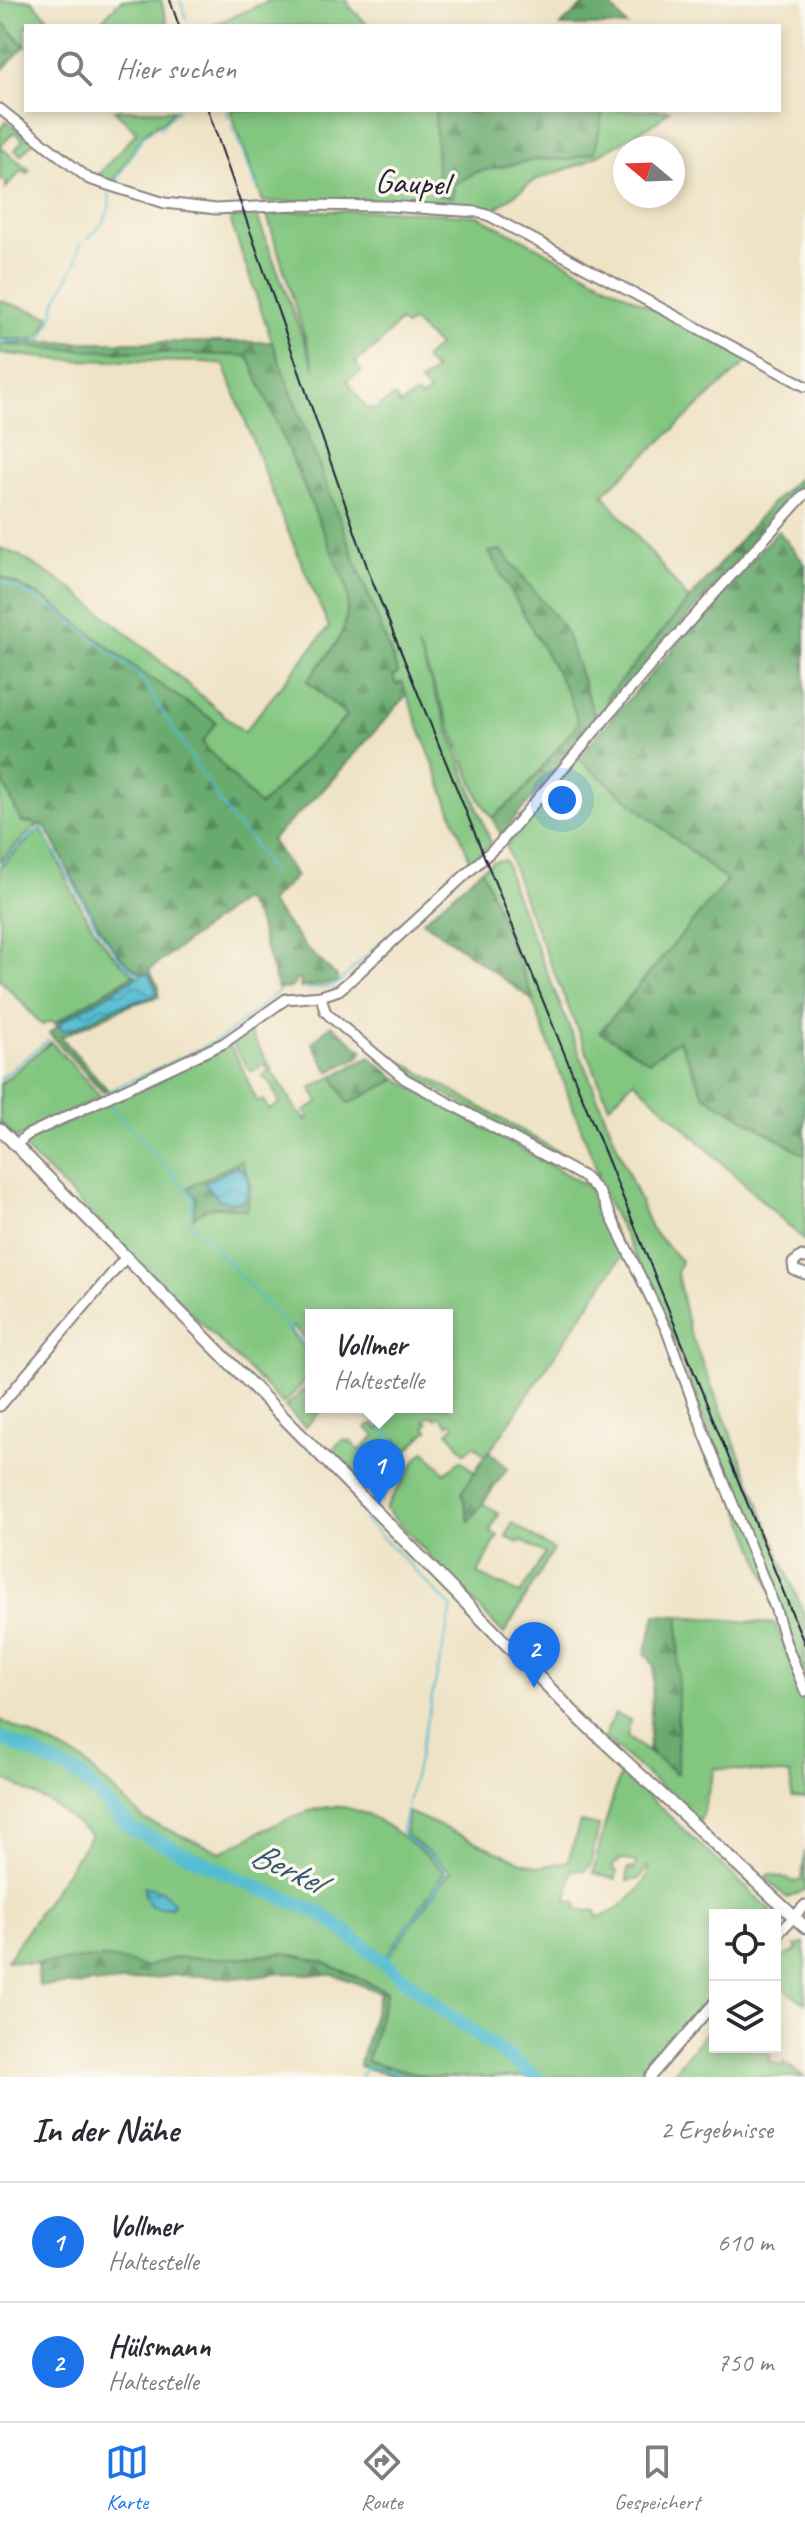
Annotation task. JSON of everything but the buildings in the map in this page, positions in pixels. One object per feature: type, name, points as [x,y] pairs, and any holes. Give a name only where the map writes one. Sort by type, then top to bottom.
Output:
[{"type":"main road","points":[[0,1129],[571,1709],[805,1927]]},
{"type":"street","name":"Gaupel","points":[[0,109],[89,179],[165,203],[229,209],[297,205],[388,206],[477,212],[490,216],[805,386]]},
{"type":"street","points":[[16,1145],[27,1135],[224,1043],[286,999],[321,996],[339,990],[500,843],[661,653],[805,494]]},
{"type":"street","points":[[321,996],[325,1011],[332,1018],[405,1079],[593,1184],[656,1303],[805,1691]]},
{"type":"street","points":[[805,1258],[802,1256],[793,1263],[794,1270],[805,1274]]},
{"type":"street","points":[[0,1406],[126,1257]]},
{"type":"street","points":[[781,1930],[805,1905]]},
{"type":"street","points":[[650,2077],[709,2009]]},
{"type":"green space","points":[[0,0],[31,0],[54,24],[24,24],[24,45],[0,20]]},
{"type":"green space","points":[[121,0],[161,0],[167,24],[98,24]]},
{"type":"green space","points":[[271,0],[347,0],[367,24],[216,24]]},
{"type":"green space","points":[[589,0],[606,0],[625,24],[562,24]]},
{"type":"green space","points":[[0,20],[24,47],[0,72]]},
{"type":"green space","points":[[116,112],[172,112],[163,122],[146,131],[113,182],[97,176],[137,132]]},
{"type":"green space","points":[[231,112],[435,112],[438,196],[452,197],[454,184],[476,172],[540,159],[568,160],[595,152],[603,112],[667,112],[658,121],[632,136],[613,136],[613,147],[584,163],[535,180],[494,210],[481,206],[386,201],[263,202]]},
{"type":"green space","points":[[435,112],[603,112],[595,152],[568,160],[540,159],[476,172],[454,184],[453,197],[438,196]]},
{"type":"green space","points":[[7,121],[33,142],[21,155],[15,150],[23,140],[14,132],[0,147],[0,129]]},
{"type":"green space","points":[[0,147],[30,170],[27,173],[22,170],[5,189],[7,182],[0,179]]},
{"type":"green space","points":[[390,210],[479,216],[749,360],[603,494],[689,600],[606,698],[609,708],[596,720],[564,628],[570,695],[578,723],[521,794],[492,818],[480,800],[418,647],[491,843],[471,863],[407,695],[396,685],[393,675],[398,672],[272,342],[230,219],[256,213],[315,370],[266,212]],"holes":[[[400,321],[406,327],[412,321],[438,346],[424,359],[435,371],[420,382],[429,392],[421,399],[416,394],[400,405],[394,396],[376,409],[366,408],[347,380],[362,372],[355,362],[376,347]]]},
{"type":"green space","points":[[0,301],[50,316],[41,336],[35,339],[0,339]]},
{"type":"green space","points":[[272,342],[398,673],[393,676],[396,685],[402,682],[407,695],[323,790],[271,840],[296,876],[269,902],[308,950],[337,976],[337,982],[300,988],[301,980],[297,979],[291,988],[278,989],[257,920],[243,899],[149,970],[159,987],[159,997],[130,1005],[61,1037],[108,1090],[103,1092],[49,1033],[58,1026],[55,1023],[134,974],[137,976],[85,1010],[67,1031],[118,1006],[155,996],[157,991],[149,975],[134,969],[105,936],[48,831],[42,824],[37,826],[22,822],[0,775],[0,576],[48,600],[138,670],[216,722],[202,743],[260,806],[347,716],[307,681],[339,639],[346,617],[347,587],[248,356],[0,344]]},
{"type":"green space","points":[[0,344],[244,354],[254,365],[343,574],[348,607],[342,633],[307,681],[347,716],[259,807],[202,743],[215,721],[138,670],[48,600],[0,576],[0,548],[20,556],[71,588],[244,732],[329,627],[279,510],[224,365],[63,360],[0,353]]},
{"type":"green space","points":[[805,472],[805,487],[773,519],[609,708],[606,698],[767,508]]},
{"type":"green space","points":[[778,530],[805,564],[805,1155],[704,1095],[679,1040],[649,1061],[600,1032],[727,881],[577,758]]},
{"type":"green space","points":[[501,550],[564,628],[596,720],[501,835],[492,818],[521,794],[578,723],[569,695],[489,552]]},
{"type":"green space","points":[[577,758],[727,881],[600,1032],[679,1039],[704,1095],[805,1155],[805,1241],[634,1080],[609,1106],[525,902],[506,846]]},
{"type":"green space","points":[[0,775],[21,822],[37,826],[0,861]]},
{"type":"green space","points":[[40,829],[97,933],[134,974],[55,1023],[52,1021],[42,1025],[0,979],[0,867]]},
{"type":"green space","points":[[505,860],[513,889],[651,1229],[681,1261],[677,1273],[689,1330],[805,1617],[805,1676],[658,1301],[597,1182],[389,1061],[392,1056],[599,1175],[482,869],[494,861]]},
{"type":"green space","points":[[482,869],[534,1001],[423,921]]},
{"type":"green space","points":[[331,1025],[363,1051],[359,1057],[329,1072],[312,1043]]},
{"type":"green space","points":[[248,1030],[305,1120],[309,1117],[305,1111],[319,1102],[311,1088],[333,1076],[348,1104],[397,1079],[589,1187],[598,1200],[624,1253],[486,1457],[474,1445],[465,1453],[448,1432],[455,1426],[451,1422],[448,1425],[440,1416],[436,1419],[431,1415],[425,1420],[428,1430],[407,1451],[396,1439],[393,1441],[405,1458],[378,1501],[330,1452],[343,1439],[349,1440],[360,1451],[375,1436],[366,1427],[373,1424],[379,1430],[383,1426],[371,1413],[453,1413],[453,1309],[305,1309],[305,1339],[294,1327],[289,1330],[305,1348],[305,1381],[283,1404],[20,1144],[227,1045],[237,1058],[258,1102],[263,1100],[269,1110],[280,1103],[270,1083],[262,1076],[269,1071],[265,1064],[251,1072],[231,1042]]},
{"type":"green space","points":[[51,1042],[101,1097],[15,1139],[0,1123],[0,1084]]},
{"type":"green space","points":[[370,1057],[397,1079],[348,1104],[333,1076]]},
{"type":"green space","points":[[241,1160],[247,1174],[251,1184],[247,1210],[211,1208],[193,1218],[196,1197],[187,1188]],"holes":[[[237,1166],[247,1174],[242,1202],[226,1202],[204,1183]]]},
{"type":"green space","points":[[305,1389],[305,1413],[319,1413],[305,1427],[285,1407]]},
{"type":"green space","points":[[425,1451],[445,1473],[461,1460],[475,1473],[462,1492],[469,1521],[483,1503],[499,1514],[490,1531],[498,1536],[478,1574],[520,1594],[545,1554],[520,1540],[518,1543],[506,1537],[512,1523],[553,1550],[504,1634],[385,1509]]},
{"type":"green space","points":[[488,1451],[508,1468],[469,1522],[462,1492]]},
{"type":"green space","points":[[656,1615],[679,1616],[677,1774],[648,1752],[654,1666],[645,1653]]},
{"type":"green space","points":[[679,1616],[775,1624],[805,1696],[805,1798],[792,1797],[790,1775],[715,1768],[700,1822],[604,1737],[615,1714],[630,1720],[627,1737],[677,1773]]},
{"type":"green space","points":[[0,1720],[81,1759],[145,1820],[221,1852],[297,1815],[343,1807],[371,1816],[397,1832],[444,1873],[383,1961],[315,1910],[140,1831],[114,1810],[81,1774],[0,1735]]},
{"type":"green space","points":[[0,1739],[78,1777],[131,1831],[254,1890],[314,1912],[331,1922],[441,2011],[534,2077],[431,2077],[367,2062],[387,1991],[323,1962],[285,1953],[235,1958],[175,1958],[145,1967],[116,1959],[92,1958],[37,1964],[7,1960],[91,1835],[52,1804],[0,1777]]},
{"type":"green space","points":[[621,1771],[769,1909],[709,1909],[709,1999],[645,2077],[537,2077],[384,1962],[451,1871],[405,1834],[408,1812],[522,1862],[541,1867],[568,1861],[580,1822],[599,1826],[590,1866],[584,1871],[572,1869],[567,1900],[577,1902],[577,1910],[596,1911],[598,1917],[614,1910],[639,1890],[648,1866],[639,1879],[627,1881],[628,1868],[635,1869],[636,1862],[619,1859],[618,1863],[614,1863],[616,1879],[593,1873]]},
{"type":"green space","points":[[805,1851],[805,1890],[787,1898],[765,1877],[770,1874],[796,1882],[802,1880]]},
{"type":"green space","points":[[805,1943],[805,2003],[781,1986],[781,1959],[799,1949],[795,1946]]},
{"type":"green space","points":[[285,1953],[323,1962],[387,1991],[367,2061],[431,2077],[399,2077],[359,2066],[380,1992],[335,1975],[284,1973],[246,1978],[177,1975],[114,1983],[39,1986],[37,1964],[92,1958],[116,1959],[145,1967],[175,1958],[235,1958]]},
{"type":"green space","points":[[709,2029],[709,2053],[768,2053],[771,2055],[769,2061],[783,2066],[784,2062],[804,2077],[669,2077]]},
{"type":"water","points":[[142,974],[149,974],[157,991],[155,996],[118,1006],[67,1031],[61,1029],[60,1023]]},
{"type":"water","points":[[238,1166],[248,1182],[244,1201],[218,1199],[204,1183]]},
{"type":"water","points":[[144,1886],[162,1891],[173,1902],[172,1907],[150,1905]]},
{"type":"waterway","points":[[180,0],[187,20]]},
{"type":"waterway","points":[[160,128],[176,112]]},
{"type":"waterway","points":[[227,112],[229,118]]},
{"type":"waterway","points":[[232,126],[257,188]]},
{"type":"waterway","points":[[115,182],[144,135],[152,130]]},
{"type":"waterway","points":[[87,239],[105,219],[109,193]]},
{"type":"waterway","points":[[0,341],[40,341],[43,338],[55,303],[77,261],[80,243]]},
{"type":"waterway","points":[[0,580],[57,610],[138,674],[233,822],[250,838],[272,875]]},
{"type":"waterway","points":[[0,864],[41,827],[97,927],[120,959],[138,975]]},
{"type":"waterway","points":[[307,989],[338,983],[440,886]]},
{"type":"waterway","points":[[109,1091],[222,1038],[279,991]]},
{"type":"waterway","points":[[0,1079],[48,1040]]},
{"type":"waterway","points":[[107,1103],[194,1197],[191,1212]]},
{"type":"waterway","points":[[191,1219],[192,1224],[305,1346]]},
{"type":"waterway","points":[[369,1413],[406,1453],[407,1459],[380,1502]]},
{"type":"waterway","points":[[364,1519],[452,1608],[402,1830],[404,1835],[445,1868],[446,1874],[383,1962]]},
{"type":"waterway","name":"Berkel","points":[[0,1737],[79,1775],[132,1829],[332,1921],[443,2010],[536,2077]]},
{"type":"waterway","points":[[360,2077],[367,2066],[413,2077]]},
{"type":"railway","points":[[170,0],[178,24]]},
{"type":"railway","points":[[209,112],[371,578],[805,1645]]},
{"type":"place","name":"Vollmer","points":[[379,1505]]},
{"type":"place","name":"Hülsmann","points":[[534,1688]]}]
